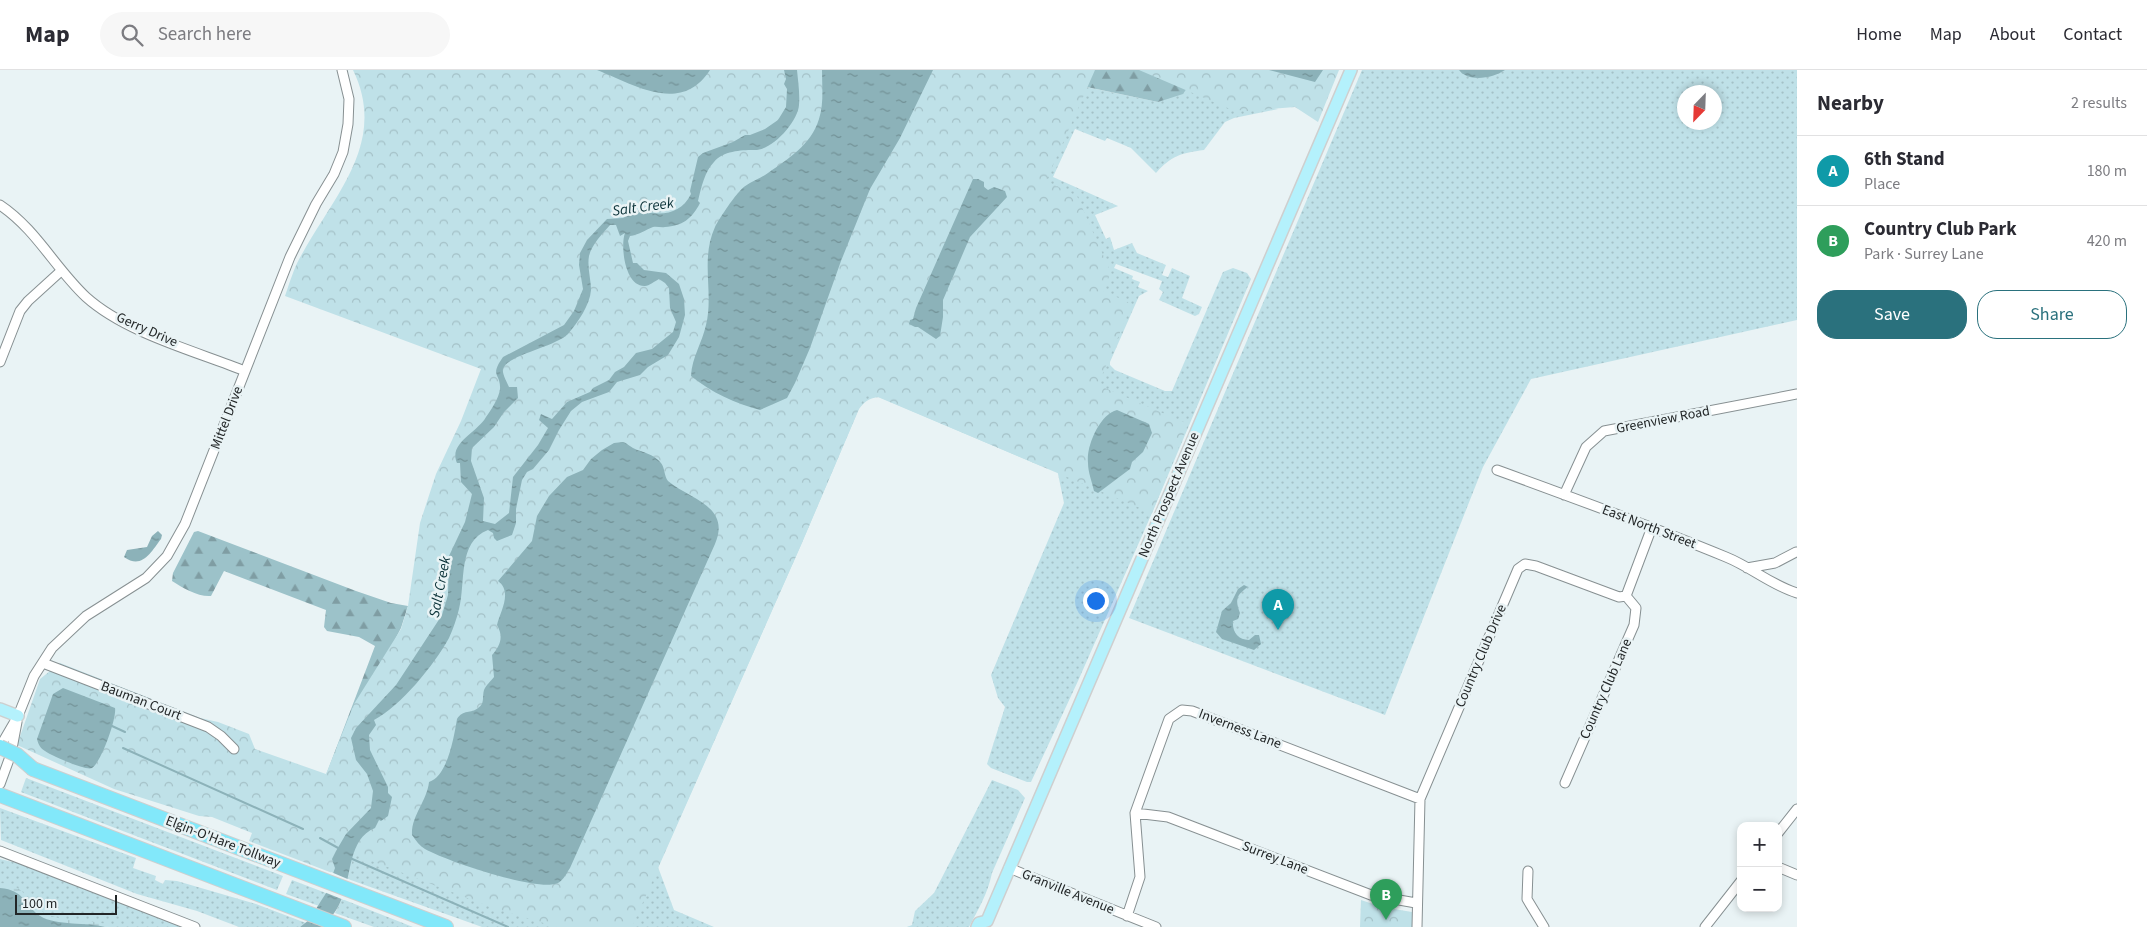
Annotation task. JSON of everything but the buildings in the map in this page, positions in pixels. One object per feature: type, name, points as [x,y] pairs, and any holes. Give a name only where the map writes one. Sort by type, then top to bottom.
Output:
[{"type":"highway","points":[[0,747],[16,755],[33,769]]},
{"type":"highway","name":"Elgin-O'Hare Tollway","points":[[0,757],[446,927]]},
{"type":"highway","points":[[0,795],[344,927]]},
{"type":"main road","name":"North Prospect Avenue","points":[[985,925],[1351,70]]},
{"type":"main road","points":[[0,709],[18,716]]},
{"type":"street","name":"Mittel Drive","points":[[0,747],[18,716],[34,676],[52,648],[78,623],[140,583],[167,556],[185,524],[290,257],[316,204],[334,174],[345,147],[349,99],[342,70]]},
{"type":"street","name":"Gerry Drive","points":[[0,206],[35,235],[61,271],[88,298],[118,319],[136,328],[245,371]]},
{"type":"street","points":[[0,362],[20,311],[28,301],[61,271]]},
{"type":"street","name":"Greenview Road","points":[[1564,495],[1586,447],[1604,431],[1797,394]]},
{"type":"street","name":"East North Street","points":[[1497,470],[1652,527],[1729,558],[1782,588],[1797,593]]},
{"type":"street","points":[[1626,596],[1652,527]]},
{"type":"street","points":[[1747,568],[1775,563],[1797,552]]},
{"type":"street","name":"Country Club Drive","points":[[1417,927],[1416,903],[1420,799],[1518,569],[1525,564],[1536,566],[1619,597],[1626,596]]},
{"type":"street","name":"Country Club Lane","points":[[1565,784],[1634,625],[1636,608],[1626,596]]},
{"type":"street","name":"Bauman Court","points":[[43,663],[208,727],[221,736],[234,749]]},
{"type":"street","name":"Inverness Lane","points":[[1128,916],[1140,877],[1135,813],[1169,719],[1182,710],[1192,711],[1420,799]]},
{"type":"street","name":"Mittel Drive","points":[[0,784],[11,754],[18,716]]},
{"type":"street","points":[[1782,828],[1797,809]]},
{"type":"street","name":"Surrey Lane","points":[[1135,813],[1168,817],[1371,895],[1416,903]]},
{"type":"street","points":[[0,851],[195,927]]},
{"type":"street","name":"Granville Avenue","points":[[1009,868],[1156,927]]},
{"type":"street","points":[[1782,868],[1797,874]]},
{"type":"street","points":[[1528,870],[1528,899],[1544,927]]},
{"type":"street","points":[[1705,927],[1737,886]]},
{"type":"green space","points":[[353,70],[1095,70],[1046,181],[1077,196],[1111,273],[1101,290],[1132,304],[1098,385],[1188,424],[1152,513],[866,392],[801,545],[632,927],[557,927],[493,908],[354,854],[348,879],[249,841],[252,833],[212,817],[199,816],[114,789],[17,745],[40,679],[60,663],[200,718],[218,722],[249,734],[255,749],[326,774],[354,704],[401,629],[408,606],[420,523],[436,474],[461,421],[481,369],[285,296],[299,259],[342,188],[361,144],[364,121],[362,96]]},
{"type":"green space","points":[[1007,70],[1178,70],[1187,88],[1183,94],[1158,102]]},
{"type":"green space","points":[[1139,70],[1339,70],[1318,122],[1295,107],[1247,111],[1230,109]]},
{"type":"green space","points":[[1362,70],[1797,70],[1797,320],[1531,379],[1483,467],[1385,715],[1129,618]]},
{"type":"green space","points":[[1072,84],[1158,102],[1187,88],[1278,109],[1234,118],[1225,122],[1204,150],[1177,156],[1156,173],[1131,148],[1107,138],[1105,141],[1075,129],[1053,177],[1118,206],[1095,215],[1106,239],[1110,237],[1114,250],[1132,243],[1137,253],[1166,265],[1162,275],[1168,277],[1172,268],[1190,276],[1182,298],[1202,307],[1199,314],[1195,316],[1159,300],[1163,292],[1159,289],[1162,281],[1116,264],[1114,268],[1133,276],[1132,279],[1140,282],[1138,287],[1148,291],[1139,296],[1110,362],[1110,365],[1115,370],[1165,391],[1172,391],[1223,272],[1233,268],[1247,273],[1251,279],[1152,513],[1031,782],[991,768],[987,764],[1005,707],[998,698],[991,675],[1064,503],[1057,469],[1041,466],[876,397],[868,400],[859,409],[801,545],[658,867],[674,910],[714,927],[482,927],[348,879],[353,854]]},
{"type":"green space","points":[[198,531],[356,591],[391,603],[408,606],[401,628],[326,775],[375,646],[359,637],[327,631],[324,627],[326,610],[224,571],[211,596],[196,594],[172,581],[173,573],[194,532]]},
{"type":"green space","points":[[26,778],[283,876],[277,890],[21,792]]},
{"type":"green space","points":[[992,780],[1018,790],[1025,798],[992,873],[979,908],[969,927],[907,927],[912,925],[915,911],[934,893]]},
{"type":"green space","points":[[0,808],[136,858],[133,868],[156,876],[155,880],[163,884],[165,880],[177,881],[256,904],[306,923],[300,927],[239,927],[197,911],[137,894],[1,840]]},
{"type":"green space","points":[[0,859],[17,863],[181,927],[0,927]]},
{"type":"green space","points":[[292,880],[326,893],[319,906],[286,894]]},
{"type":"green space","points":[[0,883],[16,887],[22,891],[34,906],[47,914],[63,919],[107,924],[115,927],[0,927]]},
{"type":"green space","points":[[342,899],[413,927],[374,927],[335,913]]},
{"type":"green space","points":[[1361,900],[1382,907],[1412,912],[1412,927],[1360,927]]},
{"type":"water","points":[[597,70],[710,70],[698,84],[685,91],[672,94],[642,88]]},
{"type":"water","points":[[784,70],[797,70],[799,105],[794,119],[782,135],[768,146],[760,149],[732,152],[718,158],[711,166],[702,185],[698,201],[700,203],[686,221],[677,225],[653,227],[630,236],[628,241],[633,263],[637,263],[644,270],[666,273],[679,284],[684,299],[685,315],[679,337],[668,355],[648,367],[640,375],[617,382],[609,392],[582,402],[571,411],[549,450],[533,469],[527,472],[522,480],[516,509],[516,523],[512,535],[497,541],[493,533],[488,530],[478,536],[471,544],[464,564],[459,609],[449,638],[435,660],[406,695],[374,720],[376,725],[369,735],[370,750],[388,787],[388,793],[392,797],[388,816],[381,821],[379,820],[375,828],[366,833],[360,840],[352,858],[342,898],[329,920],[323,927],[300,927],[309,920],[326,893],[335,868],[332,859],[346,834],[371,808],[373,791],[367,774],[356,760],[351,738],[356,728],[396,685],[442,615],[448,595],[449,556],[465,522],[472,494],[461,482],[460,463],[457,463],[455,456],[460,444],[482,422],[496,400],[500,389],[496,372],[499,363],[503,357],[564,325],[574,311],[583,289],[579,265],[580,253],[587,240],[607,219],[623,218],[638,210],[661,213],[681,207],[691,194],[690,191],[698,157],[703,153],[733,142],[745,135],[765,129],[778,120],[786,107],[787,89],[784,84],[786,79]],"holes":[[[610,225],[616,225],[620,236],[625,233],[624,256],[633,280],[638,285],[645,286],[659,279],[669,288],[670,308],[676,322],[673,332],[652,349],[636,353],[609,380],[593,388],[590,392],[567,402],[552,419],[541,414],[539,420],[548,428],[538,445],[513,477],[509,513],[495,524],[483,521],[484,498],[471,461],[472,448],[494,427],[504,412],[518,398],[517,387],[509,387],[503,369],[513,359],[562,339],[572,329],[583,313],[590,296],[591,286],[588,264],[590,252]]]},
{"type":"water","points":[[822,70],[933,70],[900,138],[870,189],[795,383],[787,398],[760,410],[724,397],[707,388],[691,376],[708,313],[708,252],[715,227],[736,195],[745,186],[791,157],[805,144],[815,128],[821,113]]},
{"type":"water","points":[[1269,70],[1323,70],[1315,82]]},
{"type":"water","points":[[1459,70],[1505,70],[1488,77],[1475,78],[1463,74]]},
{"type":"water","points":[[973,179],[984,182],[984,187],[988,190],[994,187],[1005,191],[1007,197],[970,237],[943,300],[940,336],[936,339],[918,327],[909,324],[910,320],[913,319],[916,308]]},
{"type":"water","points":[[1117,410],[1149,424],[1152,433],[1143,452],[1132,462],[1130,469],[1098,493],[1094,491],[1089,470],[1089,448],[1100,424]]},
{"type":"water","points":[[623,442],[658,460],[668,481],[706,505],[713,512],[718,521],[719,531],[715,544],[570,868],[564,878],[555,884],[528,883],[470,867],[425,849],[412,835],[412,828],[429,782],[441,772],[449,755],[457,719],[462,714],[475,710],[480,706],[484,690],[494,677],[492,655],[501,637],[497,625],[505,596],[505,591],[498,581],[532,541],[537,516],[549,496],[567,477],[583,470],[591,459],[602,450],[614,443]]},
{"type":"water","points":[[158,531],[162,535],[161,539],[146,558],[136,562],[124,557],[127,550],[147,547],[152,536]]},
{"type":"water","points":[[1244,585],[1248,587],[1239,595],[1237,605],[1240,613],[1238,619],[1233,621],[1233,625],[1236,635],[1242,639],[1249,640],[1255,635],[1259,635],[1261,644],[1254,650],[1222,639],[1216,632],[1222,611],[1231,603],[1238,589]]},
{"type":"water","points":[[63,688],[115,708],[114,721],[108,740],[100,758],[92,768],[76,765],[54,756],[41,748],[38,743],[37,739],[53,694]]},
{"type":"water","points":[[0,888],[15,892],[35,912],[47,919],[63,923],[105,927],[0,927]]},
{"type":"pier","points":[[331,872],[350,880],[344,900],[324,892]]},
{"type":"waterway","points":[[112,726],[125,732]]},
{"type":"waterway","points":[[123,748],[303,829]]},
{"type":"waterway","points":[[320,838],[340,849]]},
{"type":"waterway","points":[[350,858],[508,927]]},
{"type":"place","name":"6th Stand","points":[[1278,630]]},
{"type":"place","name":"Country Club Park","points":[[1386,920]]},
{"type":"water label","name":"Salt Creek","points":[[643,207]]},
{"type":"water label","name":"Salt Creek","points":[[440,587]]}]
